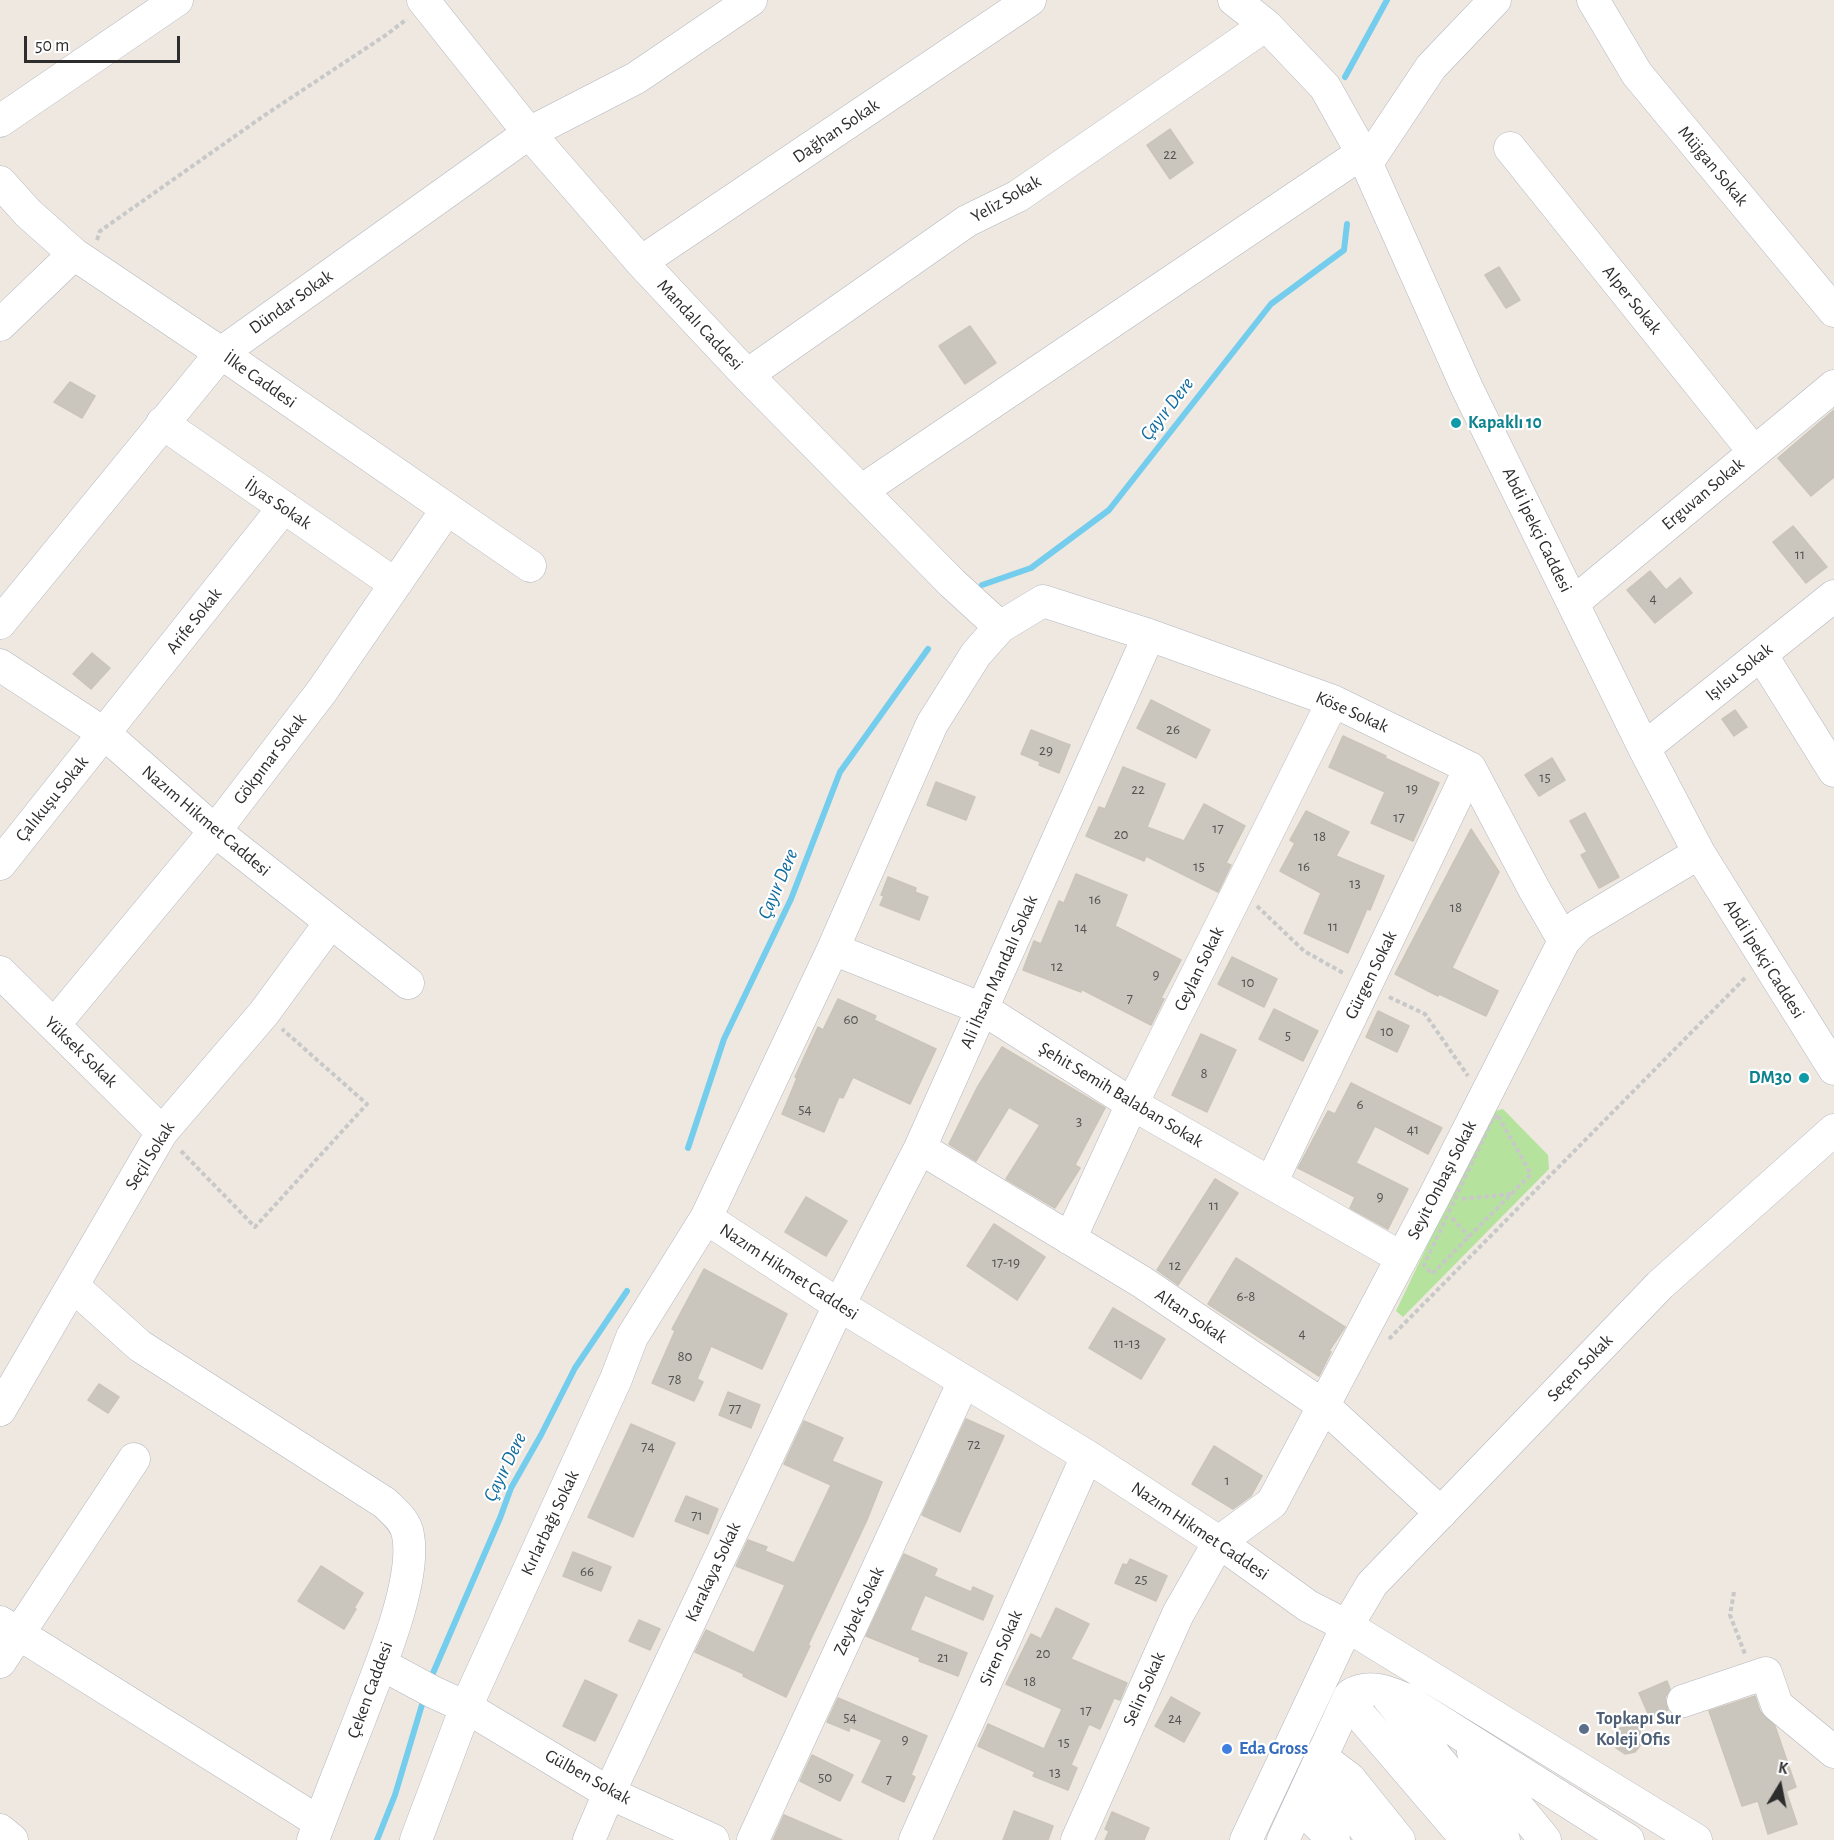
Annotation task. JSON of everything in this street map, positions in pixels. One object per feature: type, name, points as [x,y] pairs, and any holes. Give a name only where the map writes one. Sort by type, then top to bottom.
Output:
[{"type":"street","points":[[0,121],[177,0]]},
{"type":"street","name":"Dündar Sokak","points":[[0,622],[221,353],[529,133],[636,78],[751,0]]},
{"type":"street","name":"Dağhan Sokak","points":[[641,262],[1030,0]]},
{"type":"street","name":"Abdi İpekçi Caddesi","points":[[1234,0],[1266,25],[1325,87],[1365,158],[1467,387],[1644,748],[1699,853],[1763,959],[1834,1069]]},
{"type":"street","points":[[861,491],[1365,158],[1431,67],[1495,0]]},
{"type":"street","name":"Mandalı Caddesi","points":[[427,1],[529,133],[641,262],[747,375],[783,409],[861,491],[1000,627]]},
{"type":"street","name":"Müjgan Sokak","points":[[1597,7],[1637,74],[1834,311]]},
{"type":"street","name":"Yeliz Sokak","points":[[747,375],[967,221],[1018,196],[1266,25]]},
{"type":"street","name":"Alper Sokak","points":[[1510,148],[1754,452]]},
{"type":"street","name":"İlke Caddesi","points":[[0,182],[28,213],[81,259],[530,566]]},
{"type":"street","points":[[0,325],[81,259]]},
{"type":"street","name":"Erguvan Sokak","points":[[1573,603],[1834,386]]},
{"type":"street","name":"İlyas Sokak","points":[[162,423],[395,584]]},
{"type":"street","name":"Arife Sokak","points":[[105,734],[284,507]]},
{"type":"street","name":"Gökpınar Sokak","points":[[54,1025],[215,831],[321,691],[447,509]]},
{"type":"street","name":"Işılsu Sokak","points":[[1644,748],[1834,596]]},
{"type":"street","name":"Kırlarbağı Sokak","points":[[416,1840],[466,1707],[616,1378],[632,1337],[706,1218],[833,948],[932,724],[976,654],[1000,627],[1043,601]]},
{"type":"street","name":"Köse Sokak","points":[[1043,601],[1149,635],[1333,701],[1470,768]]},
{"type":"street","name":"Ali İhsan Mandalı Sokak","points":[[839,1305],[920,1148],[1149,635]]},
{"type":"street","points":[[1761,654],[1834,771]]},
{"type":"street","name":"Nazım Hikmet Caddesi","points":[[0,665],[105,734],[215,831],[408,983]]},
{"type":"street","name":"Ceylan Sokak","points":[[1070,1239],[1132,1104],[1333,701]]},
{"type":"street","name":"Çalıkuşu Sokak","points":[[0,864],[105,734]]},
{"type":"street","points":[[1470,768],[1564,941]]},
{"type":"street","name":"Gürgen Sokak","points":[[1271,1183],[1470,768]]},
{"type":"street","name":"Seyit Onbaşı Sokak","points":[[1219,1542],[1272,1503],[1402,1258],[1564,941],[1579,925],[1699,853]]},
{"type":"street","name":"Seçil Sokak","points":[[0,1410],[162,1132],[264,1013],[330,923]]},
{"type":"street","name":"Şehit Semih Balaban Sokak","points":[[833,948],[983,1009],[1132,1104],[1402,1258]]},
{"type":"street","name":"Yüksek Sokak","points":[[0,972],[162,1132]]},
{"type":"street","name":"Seçen Sokak","points":[[1246,1840],[1347,1626],[1372,1584],[1660,1285],[1834,1130]]},
{"type":"street","name":"Altan Sokak","points":[[920,1148],[1142,1282],[1323,1406],[1441,1513]]},
{"type":"street","name":"Nazım Hikmet Caddesi","points":[[706,1218],[839,1305],[1087,1456],[1219,1542],[1308,1606],[1347,1626],[1696,1840]]},
{"type":"street","name":"Çeken Caddesi","points":[[73,1286],[140,1346],[384,1503],[403,1522],[408,1535],[409,1556],[404,1594],[381,1664],[316,1831]]},
{"type":"street","name":"Karakaya Sokak","points":[[589,1840],[839,1305]]},
{"type":"street","name":"Zeybek Sokak","points":[[753,1840],[964,1381]]},
{"type":"street","name":"Siren Sokak","points":[[915,1840],[1087,1456]]},
{"type":"street","points":[[0,1662],[10,1628],[134,1459]]},
{"type":"street","name":"Selin Sokak","points":[[1077,1840],[1178,1614],[1219,1542]]},
{"type":"street","points":[[10,1628],[316,1831]]},
{"type":"street","name":"Gülben Sokak","points":[[381,1664],[466,1707],[609,1793],[713,1840]]},
{"type":"street","points":[[1683,1701],[1766,1673],[1777,1705],[1834,1752]]},
{"type":"street","points":[[1285,1839],[1350,1695],[1360,1689],[1381,1689],[1405,1699],[1628,1840]]},
{"type":"street","points":[[1381,1689],[1504,1840]]},
{"type":"street","points":[[1348,1701],[1467,1840]]},
{"type":"street","points":[[1455,1731],[1545,1840]]},
{"type":"street","points":[[1317,1766],[1374,1840]]},
{"type":"street","points":[[1317,1766],[1350,1779],[1399,1840]]},
{"type":"street","points":[[1299,1806],[1334,1840]]},
{"type":"street","points":[[0,1830],[12,1840]]},
{"type":"path","points":[[81,259],[100,231],[386,35],[427,1]]},
{"type":"path","points":[[1382,1347],[1763,959]]},
{"type":"path","points":[[162,1132],[255,1227],[367,1104],[264,1013]]},
{"type":"path","points":[[1498,1116],[1531,1174],[1511,1194],[1432,1274],[1424,1265],[1493,1118],[1498,1116]]},
{"type":"path","points":[[1455,1199],[1511,1194]]},
{"type":"path","points":[[1448,1214],[1469,1237]]},
{"type":"path","points":[[1734,1592],[1730,1615],[1754,1677]]},
{"type":"green space","points":[[1503,1109],[1548,1155],[1549,1169],[1403,1317],[1396,1311],[1491,1112]]},
{"type":"building","points":[[1170,129],[1193,163],[1170,179],[1147,145]]},
{"type":"building","points":[[1499,267],[1520,300],[1506,308],[1485,275]]},
{"type":"building","points":[[970,326],[996,363],[965,384],[939,346]]},
{"type":"building","points":[[70,382],[95,396],[82,418],[54,402]]},
{"type":"building","points":[[1834,410],[1834,477],[1811,496],[1778,458]]},
{"type":"building","points":[[1793,526],[1827,567],[1806,583],[1773,542]]},
{"type":"building","points":[[1650,571],[1666,590],[1680,578],[1692,593],[1655,623],[1627,590]]},
{"type":"building","points":[[92,653],[110,668],[91,689],[73,674]]},
{"type":"building","points":[[1151,700],[1210,730],[1196,758],[1137,728]]},
{"type":"building","points":[[1735,710],[1747,727],[1734,736],[1722,719]]},
{"type":"building","points":[[1031,730],[1070,745],[1059,773],[1021,754]]},
{"type":"building","points":[[1343,736],[1439,783],[1413,841],[1371,823],[1385,792],[1329,767]]},
{"type":"building","points":[[1552,758],[1565,780],[1539,796],[1525,775]]},
{"type":"building","points":[[1123,767],[1165,784],[1147,827],[1184,841],[1204,804],[1245,826],[1226,863],[1231,865],[1218,892],[1146,856],[1144,861],[1086,836],[1099,807],[1105,809]]},
{"type":"building","points":[[936,782],[975,797],[966,820],[927,805]]},
{"type":"building","points":[[1306,811],[1349,832],[1336,856],[1384,876],[1348,953],[1304,933],[1321,893],[1280,871],[1295,843],[1290,840]]},
{"type":"building","points":[[1585,813],[1619,877],[1599,888],[1581,855],[1587,852],[1570,821]]},
{"type":"building","points":[[1471,829],[1499,872],[1452,968],[1498,991],[1486,1016],[1439,994],[1438,996],[1395,974]]},
{"type":"building","points":[[1076,874],[1127,895],[1115,926],[1181,960],[1161,998],[1164,999],[1151,1025],[1081,989],[1081,992],[1023,970],[1034,941],[1041,944],[1059,901],[1064,903]]},
{"type":"building","points":[[888,877],[916,888],[915,892],[928,897],[919,920],[880,905]]},
{"type":"building","points":[[1232,957],[1277,979],[1264,1007],[1218,984]]},
{"type":"building","points":[[838,999],[876,1016],[874,1020],[936,1049],[910,1104],[853,1077],[843,1098],[839,1097],[824,1132],[782,1114],[797,1078],[795,1077],[818,1027],[823,1030]]},
{"type":"building","points":[[1274,1009],[1318,1031],[1303,1061],[1259,1039]]},
{"type":"building","points":[[1378,1011],[1409,1026],[1397,1052],[1366,1037]]},
{"type":"building","points":[[1201,1034],[1236,1050],[1207,1112],[1172,1095]]},
{"type":"building","points":[[1002,1047],[1105,1108],[1075,1165],[1080,1168],[1055,1208],[1006,1179],[1040,1125],[1009,1107],[976,1161],[949,1144],[977,1088]]},
{"type":"building","points":[[1351,1083],[1442,1128],[1428,1154],[1375,1126],[1356,1163],[1408,1189],[1388,1229],[1350,1208],[1355,1197],[1298,1168],[1328,1111],[1335,1114]]},
{"type":"building","points":[[1215,1179],[1238,1193],[1178,1285],[1157,1270]]},
{"type":"building","points":[[806,1197],[847,1221],[826,1256],[785,1232]]},
{"type":"building","points":[[994,1224],[1045,1257],[1017,1300],[967,1266]]},
{"type":"building","points":[[1236,1258],[1345,1327],[1329,1351],[1331,1352],[1319,1376],[1208,1304]]},
{"type":"building","points":[[704,1269],[787,1314],[762,1369],[711,1346],[697,1379],[703,1382],[694,1401],[652,1383],[675,1331],[672,1329]]},
{"type":"building","points":[[1113,1308],[1165,1339],[1141,1379],[1089,1348]]},
{"type":"building","points":[[99,1384],[119,1397],[108,1413],[88,1400]]},
{"type":"building","points":[[728,1392],[760,1405],[751,1428],[719,1415]]},
{"type":"building","points":[[966,1419],[1004,1436],[960,1532],[922,1515]]},
{"type":"building","points":[[804,1421],[843,1438],[832,1461],[882,1482],[786,1697],[743,1676],[744,1674],[695,1652],[706,1630],[754,1653],[785,1585],[736,1566],[748,1540],[767,1547],[765,1551],[794,1563],[831,1485],[784,1464]]},
{"type":"building","points":[[631,1424],[675,1443],[633,1537],[588,1517]]},
{"type":"building","points":[[1214,1446],[1262,1476],[1251,1496],[1233,1509],[1192,1484]]},
{"type":"building","points":[[686,1496],[718,1509],[708,1534],[675,1521]]},
{"type":"building","points":[[573,1552],[611,1567],[601,1591],[563,1576]]},
{"type":"building","points":[[904,1554],[937,1569],[934,1576],[971,1592],[973,1587],[993,1596],[983,1620],[925,1595],[910,1630],[967,1653],[958,1676],[866,1636]]},
{"type":"building","points":[[1130,1559],[1167,1576],[1156,1601],[1115,1583],[1123,1564],[1127,1565]]},
{"type":"building","points":[[321,1566],[363,1593],[344,1629],[298,1601]]},
{"type":"building","points":[[1056,1608],[1089,1624],[1071,1659],[1127,1683],[1120,1700],[1114,1698],[1100,1729],[1089,1724],[1071,1765],[1077,1768],[1068,1790],[1033,1776],[1035,1772],[978,1746],[988,1724],[1044,1749],[1062,1709],[1006,1684],[1031,1634],[1041,1639]]},
{"type":"building","points":[[639,1620],[660,1629],[650,1650],[629,1641]]},
{"type":"building","points":[[585,1680],[617,1695],[595,1741],[563,1726]]},
{"type":"building","points":[[1667,1681],[1670,1689],[1665,1698],[1668,1710],[1650,1718],[1639,1693]]},
{"type":"building","points":[[1755,1696],[1760,1711],[1775,1726],[1796,1787],[1786,1791],[1797,1824],[1768,1834],[1758,1801],[1742,1806],[1709,1711]]},
{"type":"building","points":[[1171,1697],[1200,1713],[1184,1742],[1155,1726]]},
{"type":"building","points":[[838,1698],[927,1736],[911,1775],[915,1777],[904,1802],[862,1782],[882,1740],[850,1727],[849,1731],[827,1722]]},
{"type":"building","points":[[1639,1725],[1642,1743],[1635,1752],[1625,1754],[1616,1748],[1614,1737],[1620,1728]]},
{"type":"building","points":[[812,1755],[853,1775],[840,1801],[800,1781]]},
{"type":"building","points":[[1014,1811],[1053,1826],[1048,1840],[1003,1840]]},
{"type":"building","points":[[1112,1812],[1149,1828],[1144,1840],[1105,1840],[1109,1831],[1105,1829]]},
{"type":"building","points":[[784,1815],[842,1840],[773,1840]]},
{"type":"waterway","points":[[1345,77],[1387,0]]},
{"type":"waterway","name":"Çayır Dere","points":[[982,585],[1031,568],[1109,510],[1271,304],[1344,250],[1347,224]]},
{"type":"waterway","name":"Çayır Dere","points":[[688,1148],[724,1039],[791,899],[840,772],[928,649]]},
{"type":"waterway","name":"Çayır Dere","points":[[430,1680],[511,1488],[575,1368],[627,1291]]},
{"type":"waterway","points":[[377,1840],[395,1795],[424,1698]]},
{"type":"place","name":"Kapaklı 10","points":[[1456,423]]},
{"type":"place","name":"DM30","points":[[1804,1078]]},
{"type":"place","name":"Topkapı Sur Koleji Ofis","points":[[1584,1729]]},
{"type":"place","name":"Eda Gross","points":[[1227,1749]]}]
